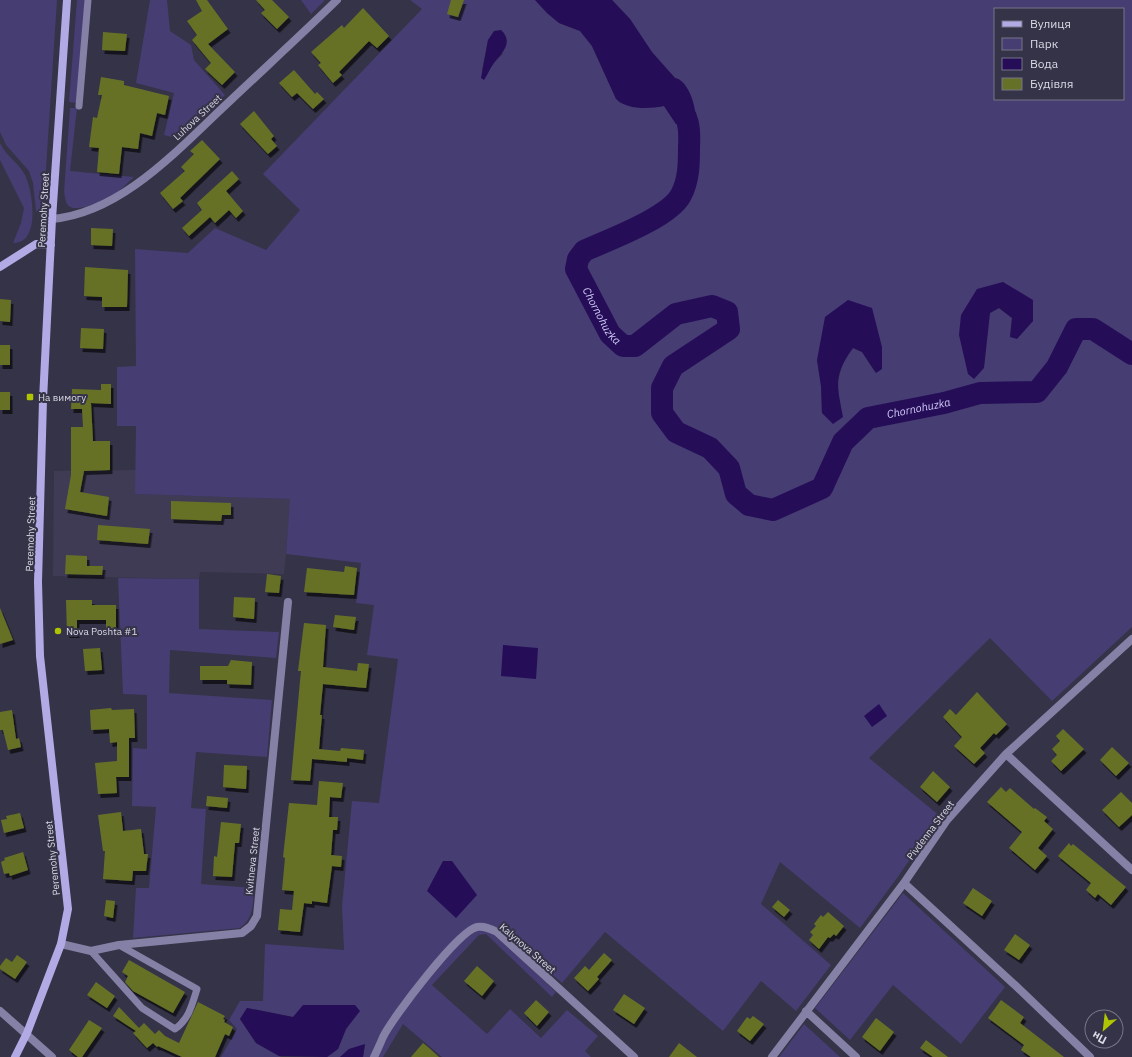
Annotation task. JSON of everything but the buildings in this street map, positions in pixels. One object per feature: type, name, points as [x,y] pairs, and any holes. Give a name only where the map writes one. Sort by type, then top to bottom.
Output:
[{"type":"main road","name":"Peremohy Street","points":[[14,1057],[27,1033],[61,944],[68,909],[40,656],[38,589],[43,400],[52,219],[67,0]]},
{"type":"main road","points":[[0,267],[36,244],[51,245]]},
{"type":"street","name":"Luhova Street","points":[[52,219],[90,210],[114,199],[132,188],[178,148],[337,0]]},
{"type":"street","name":"Kvitneva Street","points":[[61,944],[91,952],[119,945],[242,933],[251,926],[257,916],[288,602]]},
{"type":"street","name":"Pivdenna Street","points":[[772,1057],[904,883],[947,820],[1006,754],[1131,642]]},
{"type":"street","points":[[1006,754],[1132,870]]},
{"type":"street","points":[[904,883],[1016,986],[1090,1057]]},
{"type":"street","name":"Kalynova Street","points":[[374,1057],[383,1037],[415,990],[462,937],[476,927],[487,927],[497,932],[634,1057]]},
{"type":"street","points":[[0,1011],[27,1033],[52,1057]]},
{"type":"street","points":[[806,1011],[856,1057]]},
{"type":"lane","points":[[80,106],[88,0]]},
{"type":"lane","points":[[91,952],[142,1008],[175,1029],[183,1023],[191,1009],[198,989],[119,945]]},
{"type":"shaded area","points":[[136,470],[136,494],[291,499],[284,574],[200,572],[199,579],[53,576],[54,471]]},
{"type":"green space","points":[[0,0],[57,0],[46,169],[41,211],[36,211],[33,183],[29,171],[6,145],[0,132]]},
{"type":"green space","points":[[77,0],[85,0],[77,103],[69,102]]},
{"type":"green space","points":[[150,0],[167,0],[170,31],[191,45],[194,60],[225,95],[179,139],[164,135],[174,93],[136,83]]},
{"type":"green space","points":[[301,0],[325,0],[311,14]]},
{"type":"green space","points":[[410,0],[535,0],[559,23],[580,31],[592,46],[616,98],[620,103],[658,107],[664,106],[676,124],[675,78],[652,53],[630,19],[612,0],[1132,0],[1132,627],[1052,701],[990,638],[869,758],[940,816],[860,928],[780,862],[761,904],[831,965],[796,1011],[761,981],[723,1031],[605,932],[562,983],[499,929],[488,925],[476,924],[466,929],[454,940],[425,973],[380,1034],[370,1057],[363,1057],[365,1045],[349,1049],[340,1057],[327,1057],[338,1049],[346,1029],[359,1011],[293,1017],[247,1008],[240,1019],[256,1043],[281,1057],[221,1057],[237,1029],[229,1020],[240,1001],[263,1001],[265,944],[344,950],[342,906],[352,801],[379,803],[398,659],[367,655],[374,605],[356,603],[361,563],[286,554],[290,499],[135,494],[136,426],[117,426],[117,367],[136,366],[135,249],[188,253],[215,228],[266,250],[300,210],[263,174],[422,9]],"holes":[[[488,40],[503,54],[493,63],[483,79],[482,70]],[[1003,282],[1033,321],[1010,337],[1012,318],[999,308],[990,313]],[[872,308],[875,372],[862,352],[853,348],[843,362],[837,384],[822,413],[821,386],[817,360]]]},
{"type":"green space","points":[[70,108],[77,108],[70,171],[134,177],[113,196],[96,204],[82,208],[70,207],[66,203],[64,192]]},
{"type":"green space","points":[[0,143],[25,175],[32,204],[31,226],[28,235],[22,241],[13,243],[21,223],[24,208],[0,160]]},
{"type":"green space","points":[[118,578],[199,579],[199,629],[279,632],[276,658],[170,650],[169,693],[272,700],[267,757],[196,752],[191,808],[206,809],[201,884],[254,888],[252,910],[248,920],[240,928],[133,938],[136,888],[149,888],[156,807],[132,806],[133,748],[147,749],[147,695],[123,694]]},
{"type":"green space","points":[[903,893],[1005,987],[961,1044],[893,985],[850,1040],[815,1008]]},
{"type":"green space","points":[[486,930],[496,935],[556,992],[552,997],[486,934],[479,935],[432,985],[487,1034],[510,1009],[541,1038],[567,1010],[598,1036],[585,1051],[591,1057],[442,1057],[403,1024],[383,1057],[377,1057],[386,1039],[417,991],[464,939],[477,931]]},
{"type":"green space","points":[[804,1024],[840,1057],[779,1057]]},
{"type":"water","points":[[535,0],[612,0],[630,19],[652,52],[675,78],[680,80],[688,89],[695,108],[695,121],[692,128],[686,129],[684,124],[676,124],[664,106],[638,108],[621,103],[616,99],[592,46],[580,31],[559,23]]},
{"type":"water","points":[[501,30],[505,34],[507,43],[484,80],[481,78],[488,40],[494,31]]},
{"type":"water","points":[[1003,282],[1033,300],[1033,321],[1017,339],[1010,337],[1012,318],[999,308],[990,313],[984,368],[974,379],[968,374],[959,335],[961,315],[977,289]]},
{"type":"water","points":[[848,300],[872,308],[882,347],[882,369],[876,373],[862,352],[853,348],[839,374],[838,388],[843,417],[833,424],[822,413],[821,386],[817,360],[825,317]]},
{"type":"water","points":[[503,645],[538,648],[536,679],[501,676]]},
{"type":"water","points":[[879,704],[887,716],[872,727],[864,716]]},
{"type":"water","points":[[443,861],[452,861],[477,895],[456,918],[427,891]]},
{"type":"water","points":[[303,1005],[355,1005],[360,1011],[346,1029],[338,1049],[327,1057],[279,1056],[256,1043],[240,1019],[247,1008],[293,1017]]},
{"type":"water","points":[[365,1044],[363,1057],[340,1057],[349,1049]]},
{"type":"waterway","name":"Chornohuzka","points":[[676,103],[684,112],[688,123],[689,134],[688,171],[686,183],[681,195],[674,204],[651,220],[622,235],[584,251],[578,259],[576,269],[610,334],[623,346],[635,346],[676,314],[712,306],[727,312],[729,329],[673,366],[662,388],[662,413],[676,432],[710,448],[729,468],[736,494],[749,505],[773,510],[822,488],[843,442],[868,418],[944,403],[980,393],[1037,392],[1057,367],[1076,329],[1093,329],[1132,354]]},
{"type":"place","name":"На вимогу","points":[[30,397]]},
{"type":"place","name":"Nova Poshta #1","points":[[58,631]]}]
